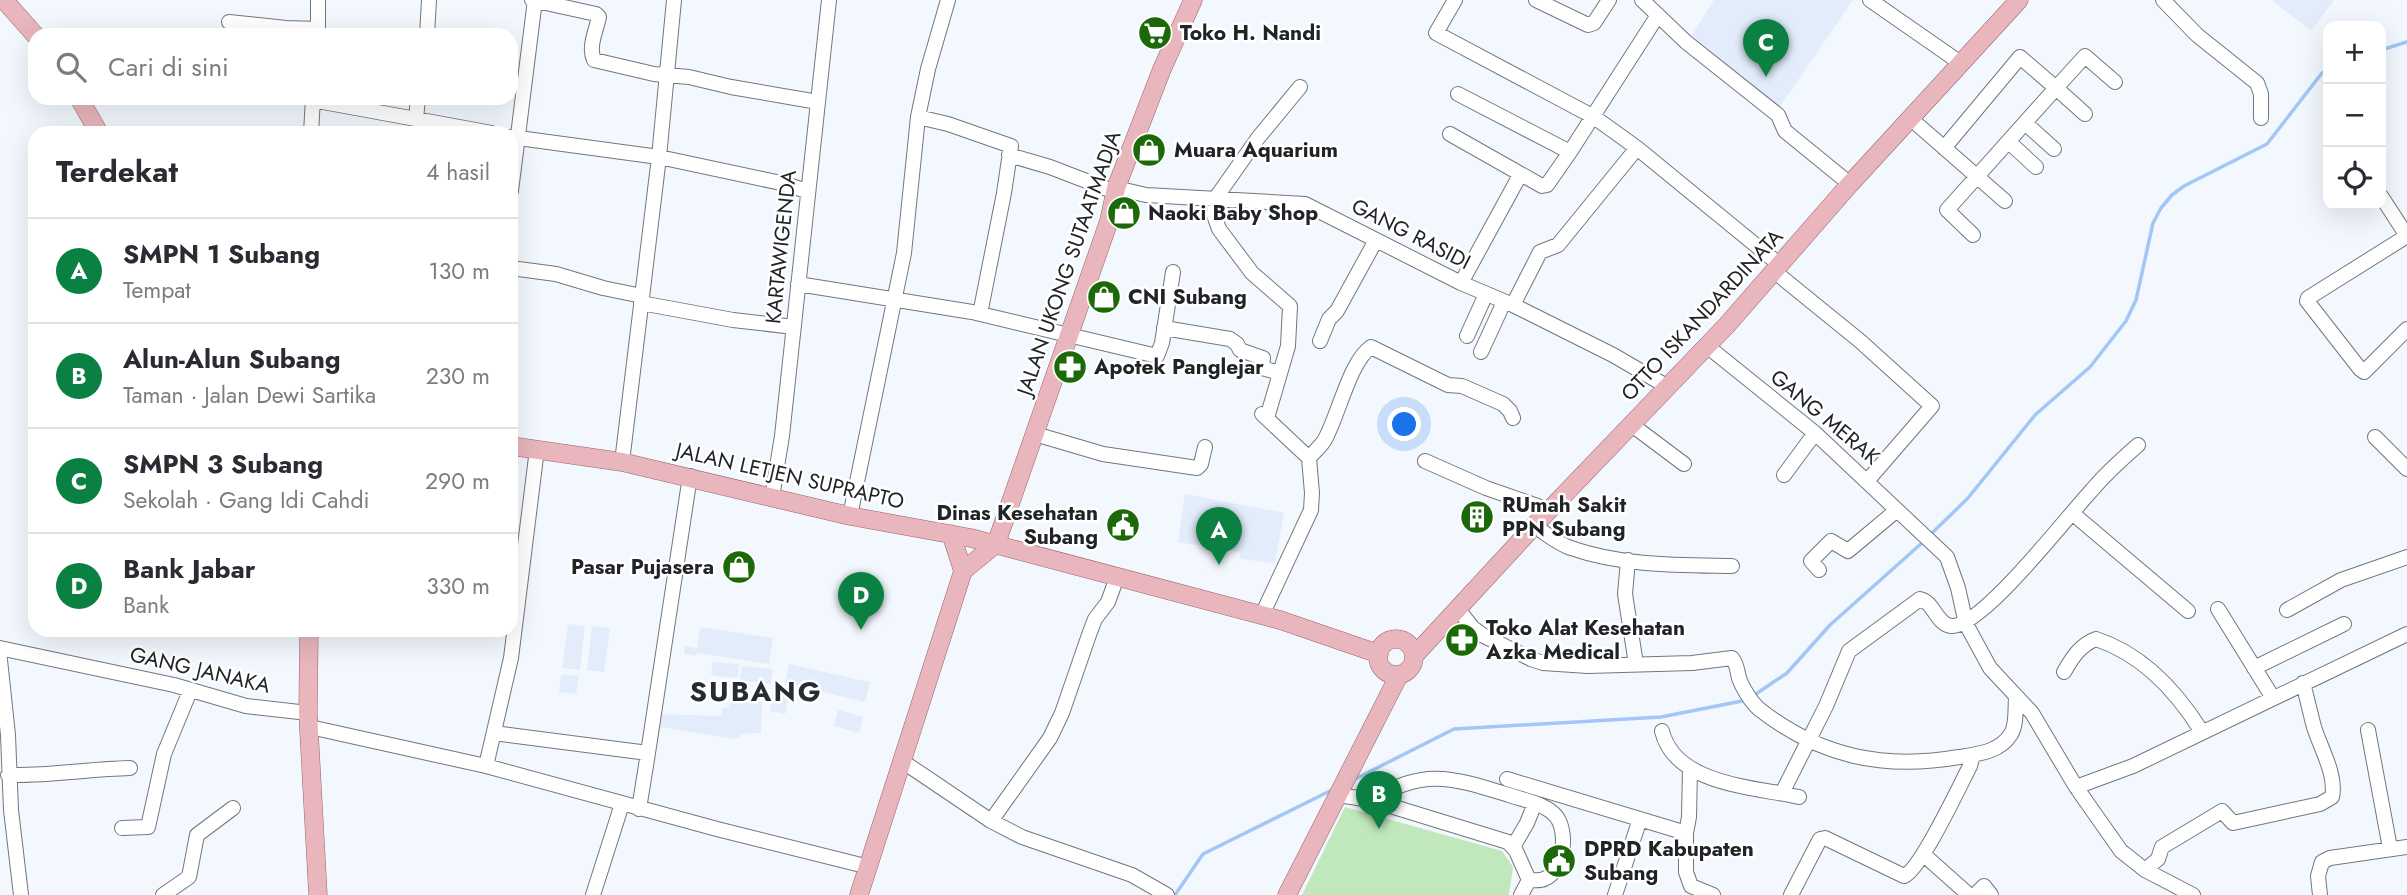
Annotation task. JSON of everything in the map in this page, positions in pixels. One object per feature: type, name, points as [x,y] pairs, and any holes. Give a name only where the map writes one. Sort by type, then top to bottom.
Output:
[{"type":"main road","points":[[4,0],[29,28]]},
{"type":"main road","name":"JALAN UKONG SUTAATMADJA","points":[[996,544],[1109,220],[1115,190],[1162,69],[1193,0]]},
{"type":"main road","name":"OTTO ISKANDARDINATA","points":[[1414,656],[1549,510],[1707,346],[1850,184],[2019,0]]},
{"type":"main road","points":[[83,105],[95,126]]},
{"type":"main road","name":"JALAN LETJEN SUPRAPTO","points":[[518,447],[622,462],[850,516],[996,544],[1262,615],[1379,654]]},
{"type":"main road","points":[[951,534],[963,571]]},
{"type":"main road","points":[[859,895],[963,571],[996,544]]},
{"type":"main road","points":[[309,637],[309,720],[318,895]]},
{"type":"main road","points":[[1287,895],[1399,675],[1412,666],[1414,656],[1410,646],[1400,640],[1389,641],[1381,648],[1380,665],[1388,673],[1399,675]]},
{"type":"street","points":[[318,0],[318,28]]},
{"type":"street","points":[[427,28],[429,0]]},
{"type":"street","points":[[516,126],[534,0],[596,14],[598,27],[591,47],[594,60],[653,74],[668,74],[818,102]]},
{"type":"street","points":[[622,462],[659,157],[674,0]]},
{"type":"street","name":"KARTAWIGENDA","points":[[772,497],[782,436],[830,0]]},
{"type":"street","points":[[850,516],[904,253],[918,117],[928,69],[948,0]]},
{"type":"street","points":[[1454,0],[1436,33],[1594,117],[1637,148],[1932,406],[1868,480]]},
{"type":"street","points":[[1536,0],[1588,25],[1594,23],[1609,0]]},
{"type":"street","points":[[1642,0],[1686,42],[1777,115],[1785,131],[1850,184]]},
{"type":"street","points":[[1870,0],[1962,64]]},
{"type":"street","points":[[2163,0],[2197,35],[2257,83],[2261,94],[2261,118]]},
{"type":"street","points":[[1450,134],[1520,175],[1545,186],[1594,117],[1658,15]]},
{"type":"street","points":[[229,22],[278,28]]},
{"type":"street","points":[[1973,235],[1947,210],[2085,56],[2115,82]]},
{"type":"street","points":[[1944,148],[2020,57],[2085,114]]},
{"type":"street","points":[[1262,615],[1311,509],[1309,458],[1263,415],[1288,346],[1291,312],[1289,303],[1252,273],[1219,229],[1214,215],[1215,199],[1258,138],[1300,87]]},
{"type":"street","points":[[1458,94],[1570,152]]},
{"type":"street","points":[[312,126],[313,105]]},
{"type":"street","points":[[341,105],[454,126]]},
{"type":"street","points":[[416,119],[417,105]]},
{"type":"street","points":[[918,117],[1011,146],[980,314]]},
{"type":"street","points":[[1910,118],[2005,201]]},
{"type":"street","points":[[2025,123],[2054,149]]},
{"type":"street","points":[[518,138],[659,157],[807,191]]},
{"type":"street","points":[[2008,142],[2036,167]]},
{"type":"street","points":[[1481,352],[1540,253],[1558,245],[1637,148]]},
{"type":"street","name":"GANG RASIDI","points":[[1009,155],[1115,190],[1146,195],[1305,204],[1461,283],[1613,355],[1668,387]]},
{"type":"street","points":[[1461,283],[1520,175]]},
{"type":"street","points":[[2386,206],[2404,242],[2307,301],[2364,372],[2407,329]]},
{"type":"street","points":[[1320,341],[1329,319],[1337,311],[1376,240]]},
{"type":"street","points":[[518,269],[556,274],[642,299],[733,320],[794,327]]},
{"type":"street","points":[[798,284],[980,314],[1157,356],[1162,343],[1173,272]]},
{"type":"street","points":[[1466,336],[1486,294]]},
{"type":"street","points":[[1164,328],[1230,340],[1237,344],[1240,350],[1263,358],[1262,369],[1280,373]]},
{"type":"street","name":"GANG MERAK","points":[[1707,346],[1815,433],[1947,557],[1958,588],[1966,624]]},
{"type":"street","points":[[1309,458],[1324,442],[1356,367],[1366,350],[1371,347],[1448,385],[1462,386],[1503,404],[1513,418]]},
{"type":"street","points":[[1632,425],[1684,464]]},
{"type":"street","points":[[1784,475],[1815,433]]},
{"type":"street","points":[[1035,435],[1103,454],[1198,468],[1205,447]]},
{"type":"street","points":[[2375,437],[2407,469]]},
{"type":"street","points":[[1782,793],[1826,706],[1849,651],[1922,598],[1948,626],[1966,624],[2019,575],[2117,463],[2138,445]]},
{"type":"street","points":[[518,596],[537,449]]},
{"type":"street","points":[[1425,461],[1486,488],[1549,510]]},
{"type":"street","points":[[639,808],[690,476]]},
{"type":"street","points":[[1819,570],[1811,561],[1831,541],[1848,551],[1897,509]]},
{"type":"street","points":[[2072,513],[2188,611]]},
{"type":"street","points":[[1534,526],[1570,548],[1628,560],[1670,565],[1732,566]]},
{"type":"street","points":[[2287,610],[2341,580],[2407,557]]},
{"type":"street","points":[[1628,560],[1625,594],[1636,664]]},
{"type":"street","points":[[991,821],[1050,738],[1062,713],[1095,619],[1108,602],[1117,577]]},
{"type":"street","points":[[1457,608],[1473,628],[1484,636],[1543,663],[1588,666],[1692,663],[1732,658],[1740,681],[1756,707],[1797,734],[1855,758],[1891,762],[1972,759],[2006,742],[2014,729],[2018,699]]},
{"type":"street","points":[[2218,609],[2273,698]]},
{"type":"street","points":[[1966,624],[1990,668],[2032,713],[2076,787],[2121,852],[2145,870],[2193,895]]},
{"type":"street","points":[[2254,668],[2344,624]]},
{"type":"street","points":[[2076,787],[2133,766],[2407,634]]},
{"type":"street","points":[[486,766],[513,637]]},
{"type":"street","points":[[2064,672],[2083,645],[2096,639],[2103,642],[2150,669],[2189,712],[2202,732]]},
{"type":"street","name":"GANG JANAKA","points":[[0,648],[174,685],[869,867]]},
{"type":"street","points":[[0,660],[8,775],[5,810],[21,895]]},
{"type":"street","points":[[2145,870],[2158,859],[2162,847],[2222,811],[2233,823],[2320,804],[2332,797],[2331,775],[2314,727],[2303,683]]},
{"type":"street","points":[[122,828],[148,827],[164,754],[190,691]]},
{"type":"street","points":[[2368,730],[2390,848]]},
{"type":"street","points":[[1662,731],[1677,760],[1703,775],[1799,797]]},
{"type":"street","points":[[494,733],[648,753]]},
{"type":"street","points":[[1791,895],[1817,841],[1825,838],[1904,876],[1910,874],[1972,759]]},
{"type":"street","points":[[902,761],[991,821],[1022,837],[1132,875],[1164,893]]},
{"type":"street","points":[[8,775],[45,776],[93,769],[130,768]]},
{"type":"street","points":[[1690,768],[1686,872],[1691,887],[1713,895]]},
{"type":"street","points":[[1371,800],[1388,790],[1427,777],[1458,779],[1535,803],[1555,815],[1563,825],[1565,841],[1556,868],[1550,876],[1543,880],[1529,880]]},
{"type":"street","points":[[1507,779],[1686,833]]},
{"type":"street","points":[[1338,795],[1371,800],[1508,842],[1529,880]]},
{"type":"street","points":[[1513,847],[1535,803]]},
{"type":"street","points":[[593,895],[622,804]]},
{"type":"street","points":[[163,895],[189,877],[197,835],[233,808]]},
{"type":"street","points":[[1615,895],[1640,819]]},
{"type":"street","points":[[2320,895],[2318,876],[2322,862],[2330,858],[2407,846]]},
{"type":"street","points":[[1923,854],[1969,895]]},
{"type":"street","points":[[1521,895],[1529,880]]},
{"type":"street","points":[[1975,895],[1984,886],[1991,895]]},
{"type":"shaded area","points":[[1714,0],[1853,0],[1777,111],[1687,43]]},
{"type":"shaded area","points":[[2272,0],[2334,0],[2311,31]]},
{"type":"shaded area","points":[[1185,494],[1284,513],[1275,563],[1240,559],[1240,552],[1178,542]]},
{"type":"shaded area","points":[[568,624],[585,626],[580,670],[562,668]]},
{"type":"shaded area","points":[[592,626],[610,628],[604,672],[587,670]]},
{"type":"shaded area","points":[[700,627],[773,638],[769,664],[697,653],[696,656],[684,654],[685,646],[697,648]]},
{"type":"shaded area","points":[[713,662],[739,664],[737,678],[711,675]]},
{"type":"shaded area","points":[[789,664],[870,682],[865,702],[785,683]]},
{"type":"shaded area","points":[[742,666],[773,669],[771,684],[740,680]]},
{"type":"shaded area","points":[[561,674],[579,676],[576,694],[559,692]]},
{"type":"shaded area","points":[[773,691],[789,694],[785,714],[770,711]]},
{"type":"shaded area","points":[[731,699],[762,702],[761,733],[740,734],[739,739],[654,726],[656,714],[721,716],[723,708],[728,708]]},
{"type":"shaded area","points":[[838,710],[863,717],[859,733],[834,726]]},
{"type":"green space","points":[[1345,807],[1502,851],[1513,867],[1509,895],[1302,895]]},
{"type":"waterway","points":[[2386,48],[2407,42]]},
{"type":"waterway","points":[[1929,536],[1968,498],[2035,415],[2090,367],[2126,321],[2136,300],[2153,223],[2172,195],[2184,186],[2267,144],[2323,72]]},
{"type":"waterway","points":[[1753,696],[1787,673],[1830,625],[1923,542]]},
{"type":"waterway","points":[[1355,779],[1454,729],[1661,717],[1747,700]]},
{"type":"waterway","points":[[1175,895],[1203,854],[1332,790]]},
{"type":"place","name":"Toko H. Nandi","points":[[1155,33]]},
{"type":"place","name":"SMPN 3 Subang","points":[[1766,77]]},
{"type":"place","name":"Muara Aquarium","points":[[1149,150]]},
{"type":"place","name":"Naoki Baby Shop","points":[[1124,213]]},
{"type":"place","name":"CNI Subang","points":[[1104,297]]},
{"type":"place","name":"Apotek Panglejar","points":[[1070,367]]},
{"type":"place","name":"RUmah Sakit PPN Subang","points":[[1477,517]]},
{"type":"place","name":"Dinas Kesehatan Subang","points":[[1123,525]]},
{"type":"place","name":"SMPN 1 Subang","points":[[1219,565]]},
{"type":"place","name":"Pasar Pujasera","points":[[739,567]]},
{"type":"place","name":"Bank Jabar","points":[[861,630]]},
{"type":"place","name":"Toko Alat Kesehatan Azka Medical","points":[[1462,640]]},
{"type":"place","name":"Alun-Alun Subang","points":[[1379,829]]},
{"type":"place","name":"DPRD Kabupaten Subang","points":[[1559,861]]},
{"type":"district","name":"SUBANG","points":[[756,691]]}]
